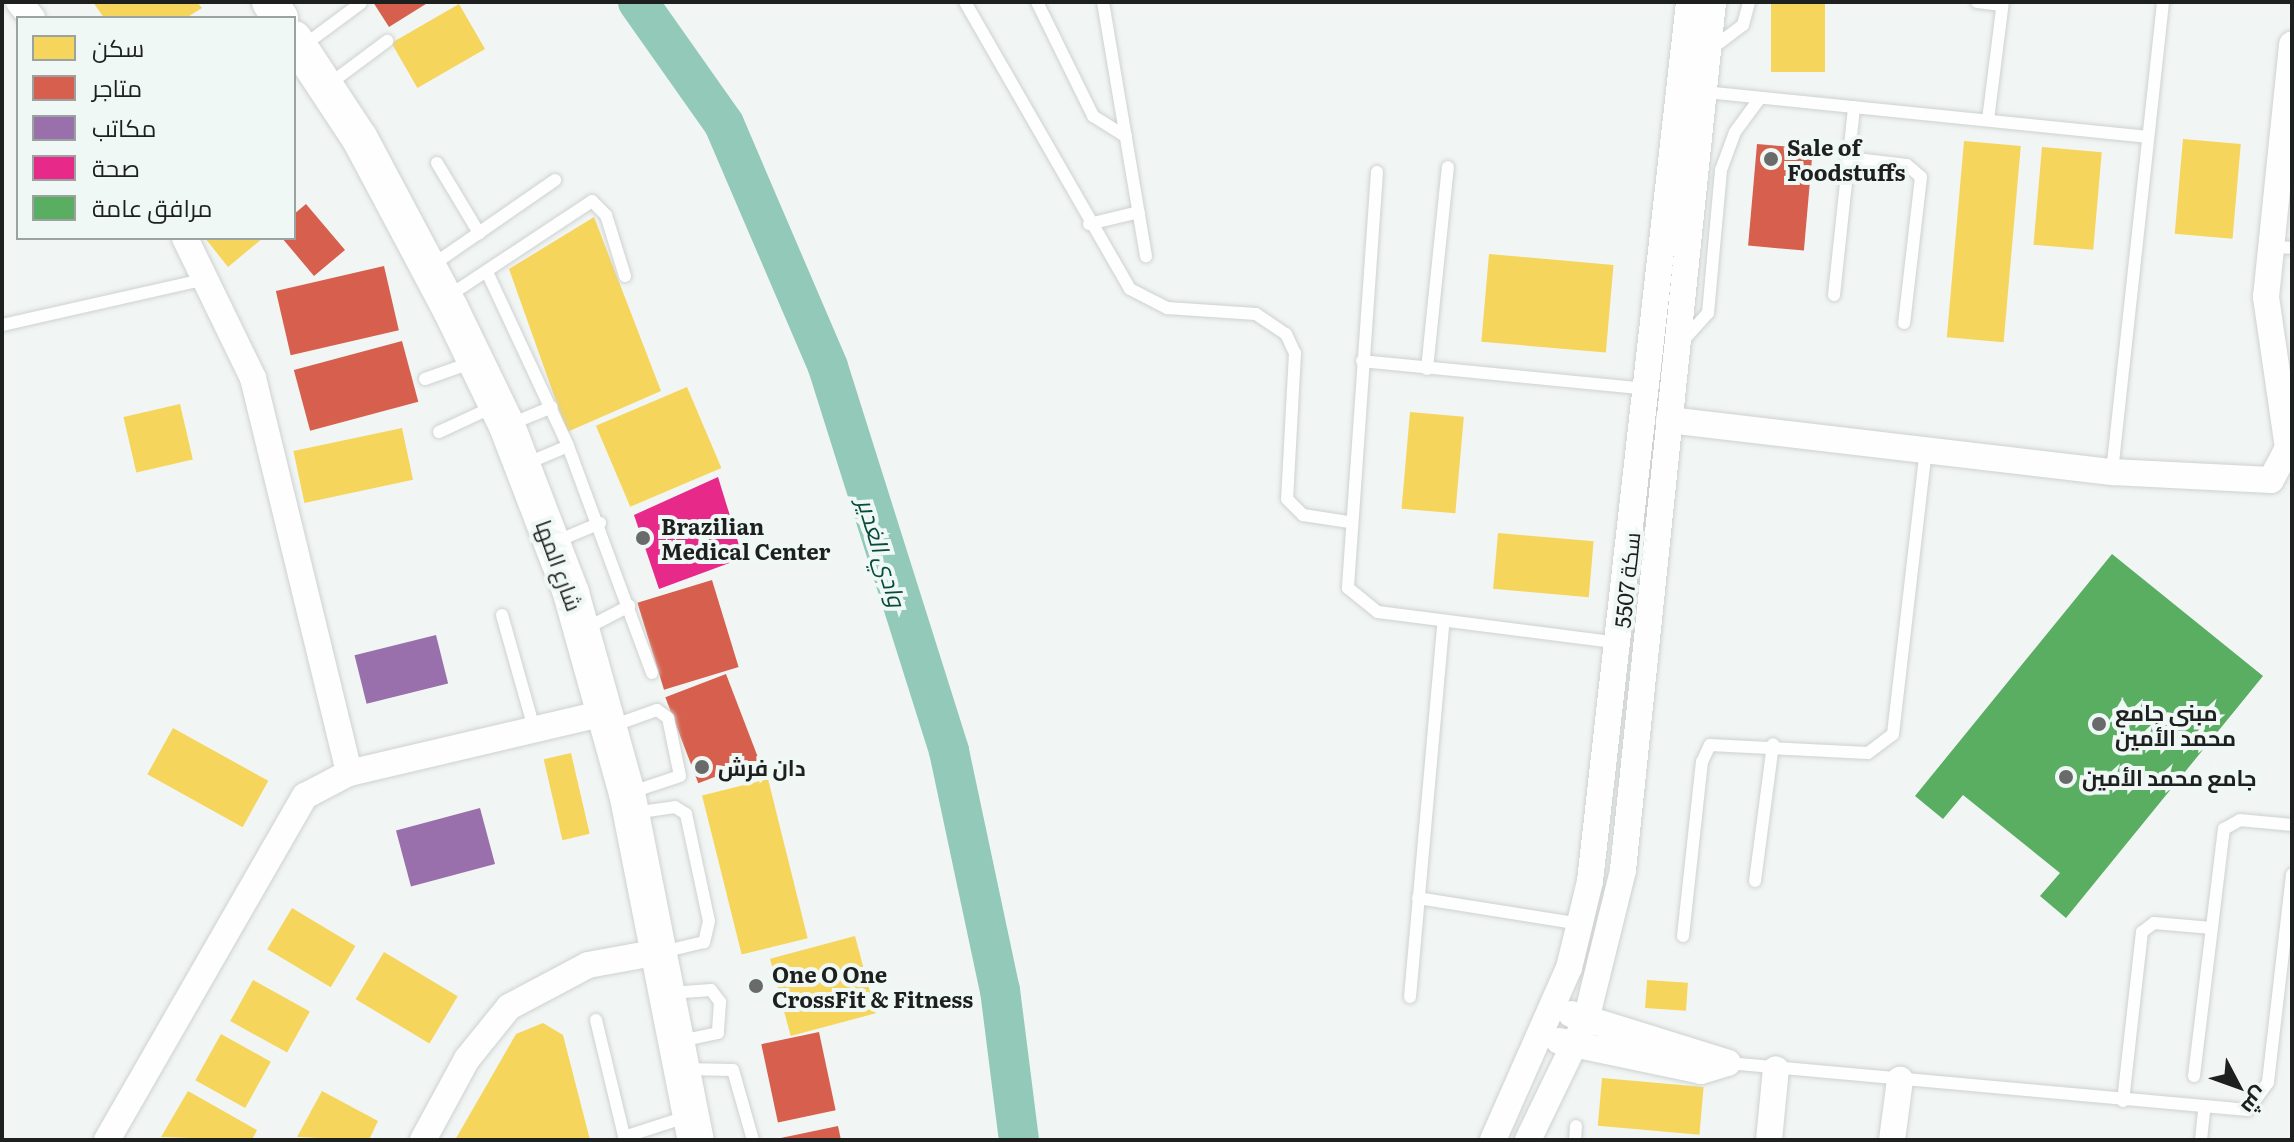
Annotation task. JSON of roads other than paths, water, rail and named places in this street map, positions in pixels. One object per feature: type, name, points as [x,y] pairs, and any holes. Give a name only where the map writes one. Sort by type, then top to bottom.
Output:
[{"type":"street","name":"سكة 5507","points":[[1493,1140],[1553,1006],[1581,924],[1619,643],[1689,2]]},
{"type":"street","name":"سكة 5507","points":[[1528,1140],[1586,1020],[1623,870],[1713,2]]},
{"type":"street","name":"شارع المها","points":[[297,44],[325,87],[436,283],[476,361],[523,465],[552,543],[583,630],[628,803],[693,1128]]},
{"type":"street","points":[[1669,420],[2112,472],[2262,482],[2281,470],[2290,450],[2267,322],[2280,247],[2292,44]]},
{"type":"street","points":[[186,240],[209,278],[253,378],[349,773]]},
{"type":"street","points":[[107,1140],[288,814],[326,782],[349,773],[534,728],[607,720]]},
{"type":"street","points":[[423,1140],[467,1059],[509,1007],[588,965],[659,952]]},
{"type":"street","points":[[1553,1006],[1586,1020],[1728,1063]]},
{"type":"street","points":[[1541,1034],[1574,1046],[1701,1071],[1728,1063]]},
{"type":"street","points":[[1769,1140],[1776,1069]]},
{"type":"street","points":[[1892,1140],[1900,1080]]},
{"type":"lane","points":[[965,2],[1089,224],[1140,297],[1167,308],[1256,314],[1286,334],[1295,353],[1287,499],[1303,515],[1349,522]]},
{"type":"lane","points":[[1037,2],[1093,116],[1126,137]]},
{"type":"lane","points":[[1103,2],[1146,256]]},
{"type":"lane","points":[[1708,51],[1743,25],[1749,2]]},
{"type":"lane","points":[[1977,2],[2002,4],[1988,120]]},
{"type":"lane","points":[[2112,472],[2163,2]]},
{"type":"lane","points":[[297,44],[361,3]]},
{"type":"lane","points":[[325,87],[387,41]]},
{"type":"lane","points":[[1705,92],[2148,137]]},
{"type":"lane","points":[[1675,349],[1708,313],[1721,170],[1735,132],[1760,98]]},
{"type":"lane","points":[[1834,295],[1854,107]]},
{"type":"lane","points":[[1848,158],[1907,165],[1921,177],[1904,323]]},
{"type":"lane","points":[[437,163],[479,233]]},
{"type":"lane","points":[[1427,369],[1448,167]]},
{"type":"lane","points":[[1377,172],[1349,522],[1346,578],[1353,597],[1369,609],[1443,624],[1619,643]]},
{"type":"lane","points":[[436,283],[479,233],[555,180]]},
{"type":"lane","points":[[436,283],[487,272],[592,201],[606,215],[625,276]]},
{"type":"lane","points":[[1089,224],[1139,212]]},
{"type":"lane","points":[[487,272],[552,407],[600,523],[652,673]]},
{"type":"lane","points":[[2,325],[209,278]]},
{"type":"lane","points":[[425,379],[476,361]]},
{"type":"lane","points":[[1362,361],[1646,389]]},
{"type":"lane","points":[[439,432],[502,415],[552,407]]},
{"type":"lane","points":[[523,465],[568,446]]},
{"type":"lane","points":[[1683,936],[1704,753],[1719,740],[1868,753],[1893,734],[1926,448]]},
{"type":"lane","points":[[552,543],[600,523]]},
{"type":"lane","points":[[583,630],[629,606]]},
{"type":"lane","points":[[502,615],[534,728]]},
{"type":"lane","points":[[1410,997],[1443,624]]},
{"type":"lane","points":[[607,720],[662,711],[681,767],[676,780],[628,803]]},
{"type":"lane","points":[[1755,881],[1773,744]]},
{"type":"lane","points":[[628,803],[675,807],[686,814],[709,921],[704,942],[659,952]]},
{"type":"lane","points":[[2194,1076],[2228,824],[2292,825]]},
{"type":"lane","points":[[1728,1063],[2204,1111],[2248,1110],[2266,1094],[2292,874]]},
{"type":"lane","points":[[1418,898],[1581,924]]},
{"type":"lane","points":[[2123,1101],[2142,932],[2154,923],[2212,928]]},
{"type":"lane","points":[[667,994],[711,990],[723,1020],[718,1033],[678,1055]]},
{"type":"lane","points":[[596,1020],[625,1138],[693,1128]]},
{"type":"lane","points":[[678,1055],[733,1070],[753,1140]]},
{"type":"lane","points":[[2201,1140],[2204,1111]]},
{"type":"lane","points":[[1575,1140],[1576,1126]]},
{"type":"waterway","name":"وادي الغدير","points":[[638,2],[724,124],[828,367],[949,751],[1000,990],[1019,1140]]},
{"type":"place","name":"Sale of Foodstuffs","points":[[1771,159]]},
{"type":"place","name":"Brazilian Medical Center","points":[[643,538]]},
{"type":"place","name":"مبنى جامع محمد الأمين","points":[[2099,724]]},
{"type":"place","name":"دان فرش","points":[[702,767]]},
{"type":"place","name":"جامع محمد الأمين","points":[[2066,777]]},
{"type":"place","name":"One O One CrossFit & Fitness","points":[[756,986]]}]
